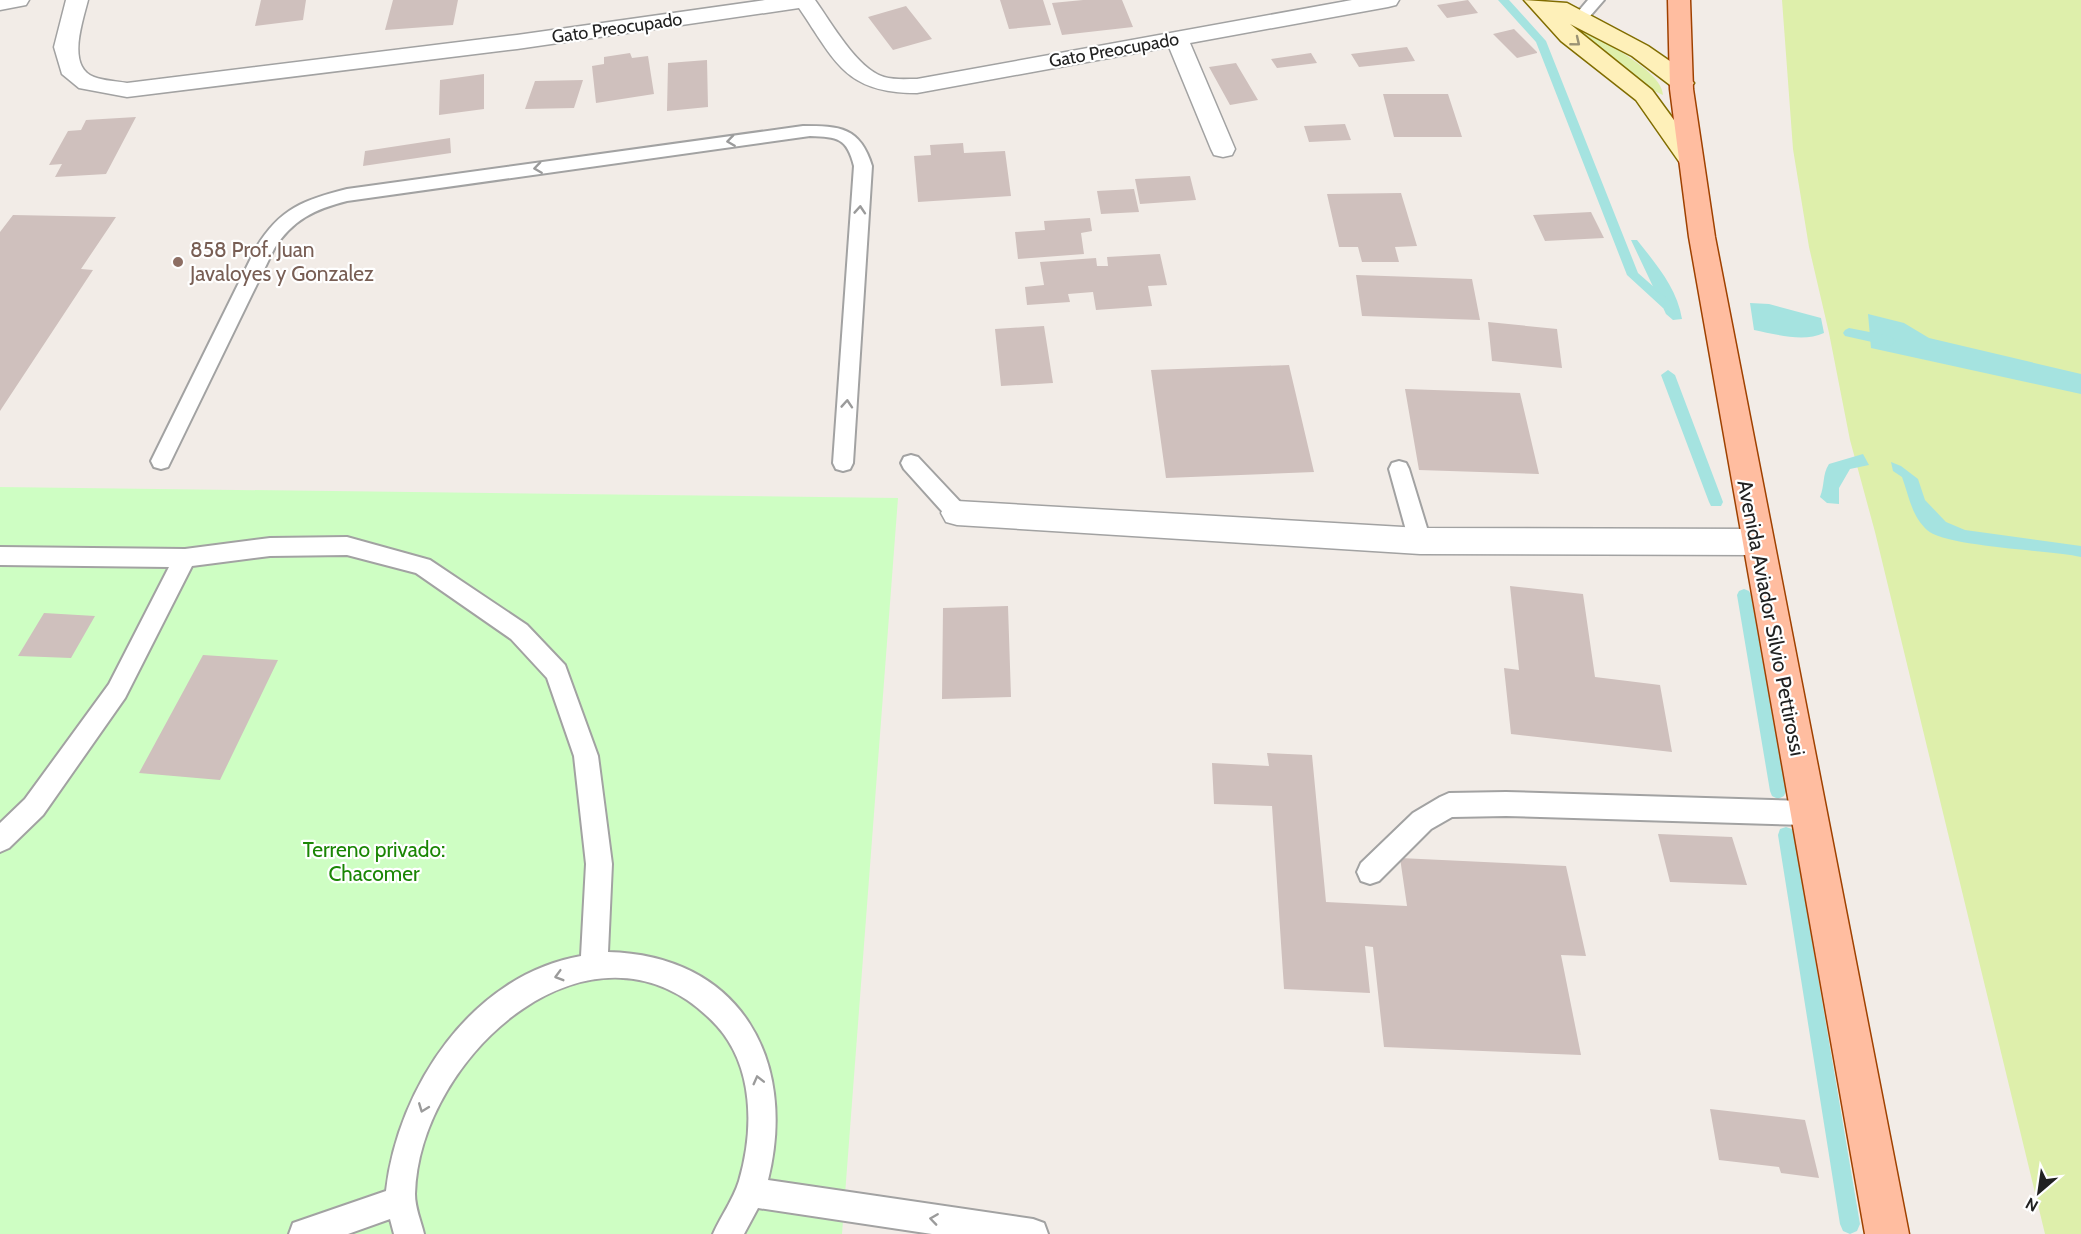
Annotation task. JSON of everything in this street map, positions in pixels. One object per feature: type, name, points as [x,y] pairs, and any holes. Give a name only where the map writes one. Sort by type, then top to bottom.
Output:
[{"type":"main road","points":[[1535,0],[1569,36],[1644,95],[1689,157]]},
{"type":"main road","points":[[1546,0],[1579,20],[1625,41],[1670,71],[1682,83]]},
{"type":"main road","name":"Avenida Aviador Silvio Pettirossi","points":[[1679,0],[1677,30],[1689,157],[1757,542],[1887,1234]]},
{"type":"street","points":[[0,3],[18,0]]},
{"type":"street","name":"Gato Preocupado","points":[[77,0],[65,47],[74,74],[87,83],[127,90],[517,42],[805,2],[850,63],[866,77],[890,85],[917,86],[1388,0]]},
{"type":"street","points":[[1177,38],[1223,149]]},
{"type":"street","points":[[957,513],[1420,541],[1757,542]]},
{"type":"lane","points":[[1579,20],[1596,0]]},
{"type":"lane","points":[[161,462],[265,248],[275,230],[290,215],[314,204],[347,195],[803,131],[827,130],[847,138],[857,146],[862,166],[843,463]]},
{"type":"lane","points":[[911,463],[957,513]]},
{"type":"lane","points":[[1399,469],[1420,541]]},
{"type":"lane","points":[[0,556],[185,558],[270,547],[347,546],[422,566],[478,602],[519,632],[557,672],[586,756],[599,864],[594,966]]},
{"type":"lane","points":[[0,840],[34,807],[117,691],[185,558]]},
{"type":"lane","points":[[1370,872],[1422,821],[1449,805],[1506,804],[1807,813]]},
{"type":"lane","points":[[409,1234],[401,1201],[411,1142],[430,1089],[462,1044],[502,1006],[521,992],[546,980],[594,966],[640,966],[683,978],[718,1004],[746,1040],[760,1085],[762,1138],[749,1192],[728,1234]]},
{"type":"lane","points":[[749,1192],[1033,1234]]},
{"type":"lane","points":[[304,1234],[401,1201]]},
{"type":"green space","points":[[1782,0],[2081,0],[2081,1234],[2045,1234],[1875,532],[1850,440],[1809,247],[1793,149]]},
{"type":"green space","points":[[1560,18],[1636,62],[1660,84],[1663,95],[1654,91]]},
{"type":"green space","name":"Terreno privado: Chacomer","points":[[0,487],[898,498],[842,1234],[0,1234]]},
{"type":"water","points":[[1631,240],[1637,240],[1665,277],[1676,297],[1682,319],[1673,320],[1666,314]]},
{"type":"water","points":[[1750,303],[1769,304],[1821,318],[1824,333],[1798,338],[1754,330]]},
{"type":"water","points":[[1868,314],[1904,323],[1929,338],[2081,374],[2081,394],[1871,348]]},
{"type":"water","points":[[1863,454],[1869,465],[1850,469],[1839,488],[1839,504],[1827,503],[1820,497],[1829,464]]},
{"type":"water","points":[[1891,462],[1901,466],[1918,479],[1925,500],[1946,522],[1965,530],[2081,546],[2081,557],[1975,544],[1937,536],[1927,530],[1917,518],[1902,477],[1893,471]]},
{"type":"building","points":[[261,0],[306,0],[303,20],[255,26]]},
{"type":"building","points":[[393,0],[458,0],[453,25],[385,30]]},
{"type":"building","points":[[1000,0],[1043,0],[1051,25],[1009,29]]},
{"type":"building","points":[[1122,0],[1133,27],[1062,35],[1052,3]]},
{"type":"building","points":[[1468,0],[1478,13],[1447,18],[1437,5]]},
{"type":"building","points":[[906,6],[932,39],[893,50],[868,17]]},
{"type":"building","points":[[1514,29],[1537,53],[1517,58],[1493,34]]},
{"type":"building","points":[[1407,47],[1415,61],[1359,67],[1351,54]]},
{"type":"building","points":[[630,53],[632,58],[648,56],[654,94],[596,103],[592,66],[604,64],[604,57]]},
{"type":"building","points":[[1311,53],[1317,63],[1277,68],[1271,59]]},
{"type":"building","points":[[707,60],[708,107],[667,111],[668,63]]},
{"type":"building","points":[[1236,63],[1258,100],[1230,105],[1209,67]]},
{"type":"building","points":[[484,74],[484,109],[439,115],[440,80]]},
{"type":"building","points":[[583,80],[574,108],[525,109],[535,81]]},
{"type":"building","points":[[1383,94],[1448,94],[1462,137],[1394,137]]},
{"type":"building","points":[[136,117],[106,174],[55,177],[62,164],[49,165],[68,131],[81,130],[86,120]]},
{"type":"building","points":[[1345,124],[1351,140],[1309,142],[1304,126]]},
{"type":"building","points":[[450,138],[451,153],[363,166],[365,151]]},
{"type":"building","points":[[963,143],[964,153],[1005,151],[1011,196],[918,202],[914,156],[931,155],[930,145]]},
{"type":"building","points":[[1190,176],[1196,200],[1140,204],[1135,179]]},
{"type":"building","points":[[1134,189],[1139,212],[1101,214],[1097,191]]},
{"type":"building","points":[[1401,193],[1417,246],[1395,247],[1399,262],[1362,262],[1358,247],[1339,247],[1327,194]]},
{"type":"building","points":[[1591,212],[1604,238],[1545,241],[1533,215]]},
{"type":"building","points":[[13,215],[116,217],[81,269],[93,270],[0,411],[0,232]]},
{"type":"building","points":[[1090,218],[1092,231],[1081,233],[1084,254],[1018,259],[1015,232],[1045,230],[1044,221]]},
{"type":"building","points":[[1160,254],[1167,285],[1148,286],[1152,306],[1096,310],[1093,292],[1068,294],[1070,302],[1027,305],[1025,287],[1044,285],[1040,262],[1096,258],[1097,266],[1108,266],[1107,257]]},
{"type":"building","points":[[1356,275],[1472,279],[1480,320],[1362,316]]},
{"type":"building","points":[[1488,322],[1557,329],[1562,368],[1492,361]]},
{"type":"building","points":[[1044,326],[1053,383],[1001,386],[995,329]]},
{"type":"building","points":[[1289,365],[1314,472],[1166,478],[1151,370]]},
{"type":"building","points":[[1405,389],[1520,393],[1539,474],[1419,470]]},
{"type":"building","points":[[1510,586],[1583,594],[1595,677],[1660,685],[1672,752],[1511,734],[1504,668],[1519,670]]},
{"type":"building","points":[[1008,606],[1011,697],[942,699],[943,608]]},
{"type":"building","points":[[44,613],[95,616],[71,658],[18,656]]},
{"type":"building","points":[[203,655],[278,660],[220,780],[139,773]]},
{"type":"building","points":[[1267,753],[1312,755],[1326,902],[1407,906],[1400,858],[1566,866],[1586,956],[1561,955],[1581,1055],[1384,1047],[1373,947],[1365,946],[1370,993],[1284,989],[1272,806],[1214,804],[1212,763],[1269,766]]},
{"type":"building","points":[[1658,834],[1732,837],[1747,885],[1670,882]]},
{"type":"building","points":[[1710,1109],[1805,1120],[1819,1178],[1781,1173],[1779,1167],[1719,1160]]},
{"type":"waterway","points":[[1503,0],[1541,41],[1633,275],[1667,305]]},
{"type":"waterway","points":[[1849,333],[1890,341]]},
{"type":"waterway","points":[[1668,375],[1716,502]]},
{"type":"waterway","points":[[1744,595],[1778,791]]},
{"type":"waterway","points":[[1786,835],[1850,1224]]},
{"type":"place","name":"858 Prof. Juan Javaloyes y Gonzalez","points":[[178,262]]}]
